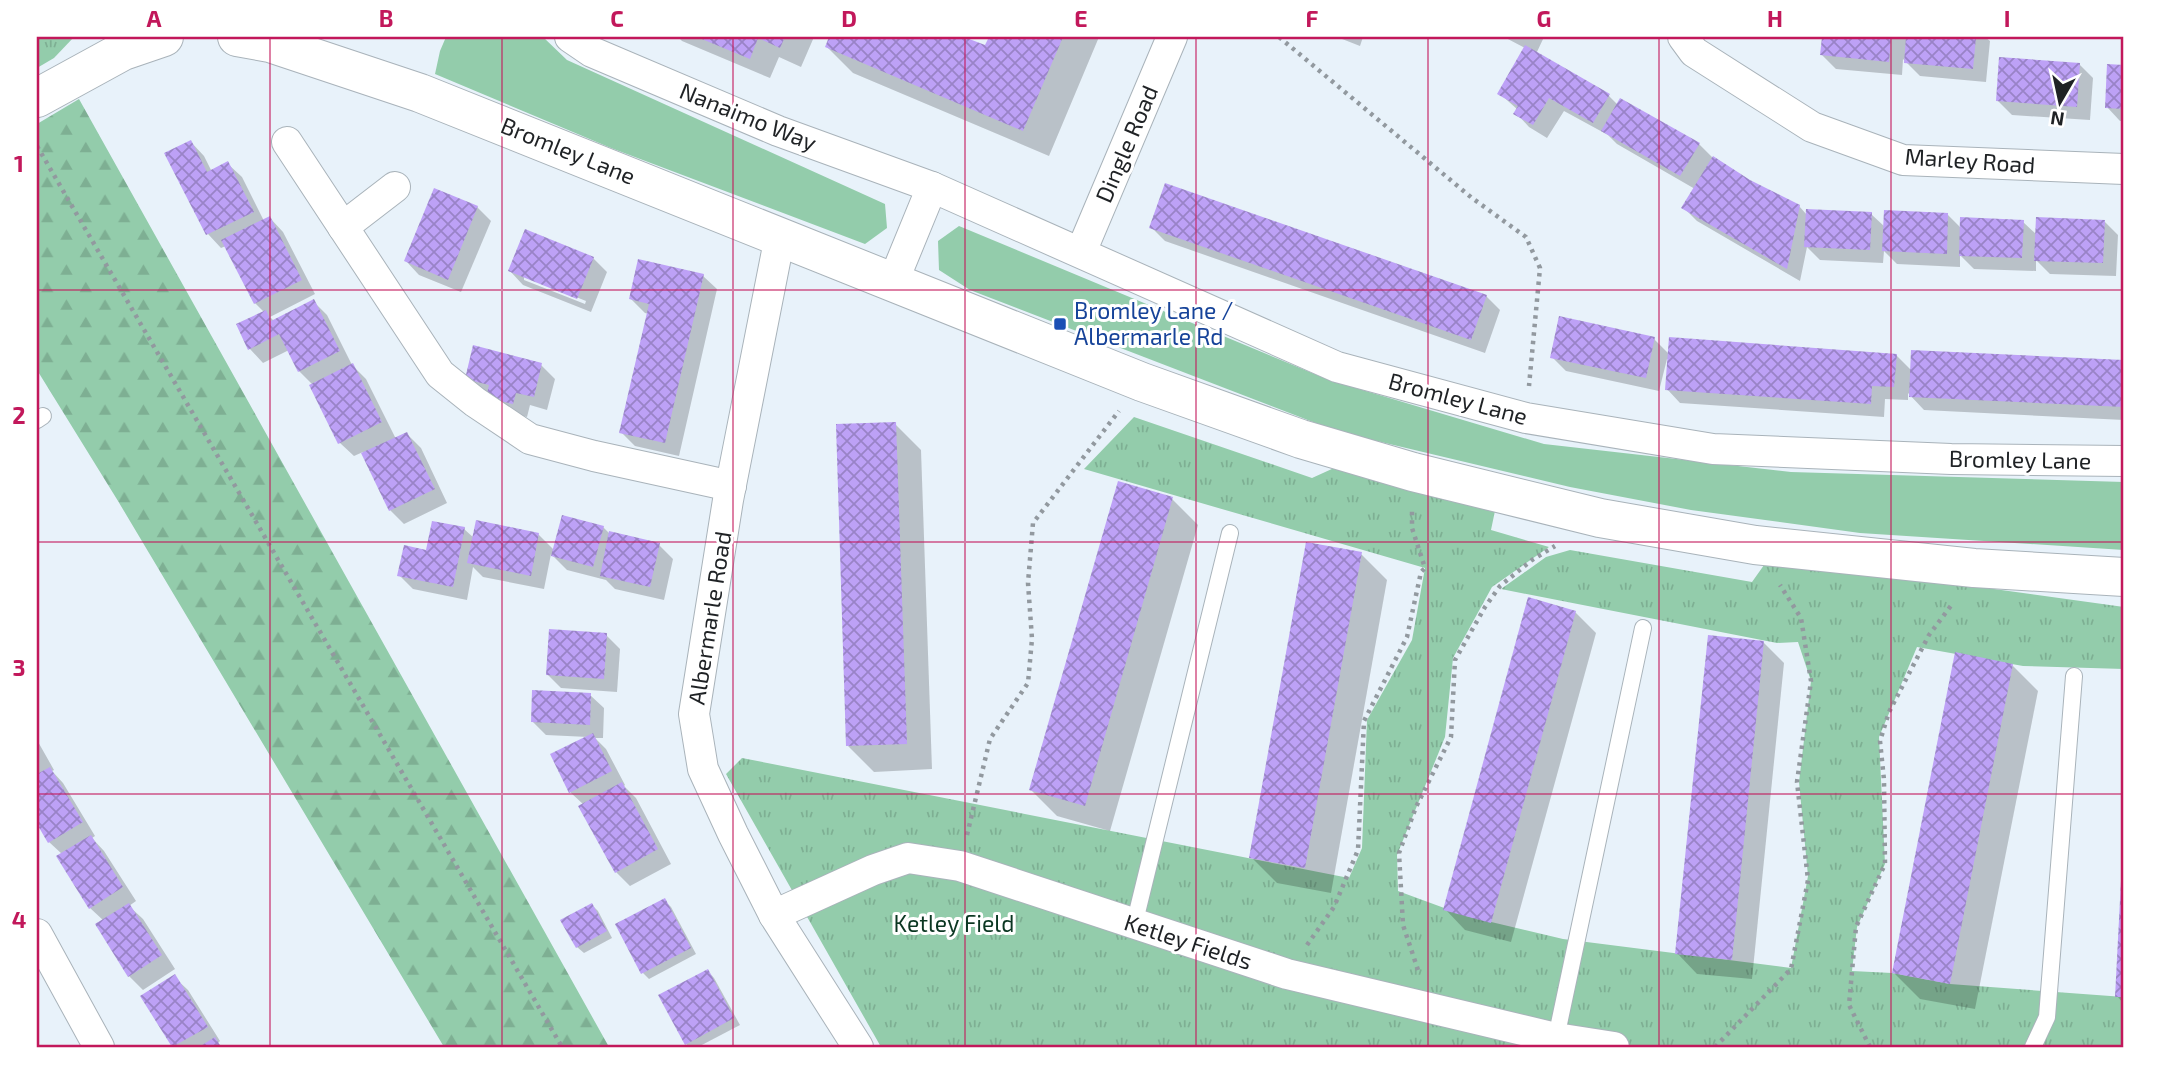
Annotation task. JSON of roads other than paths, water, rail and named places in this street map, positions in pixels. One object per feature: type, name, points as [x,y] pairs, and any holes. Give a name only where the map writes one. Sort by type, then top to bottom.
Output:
[{"type":"street","points":[[52,89],[123,51],[164,37]]},
{"type":"street","name":"Bromley Lane","points":[[237,37],[270,43],[420,93],[1142,382],[1301,439],[1413,472],[1600,518],[1755,545],[1975,568],[2124,578]]},
{"type":"street","name":"Nanaimo Way","points":[[570,37],[592,52],[778,131],[932,187]]},
{"type":"street","name":"Dingle Road","points":[[1081,252],[1172,37]]},
{"type":"street","name":"Marley Road","points":[[1683,37],[1694,52],[1812,127],[1903,160],[2124,169]]},
{"type":"street","points":[[287,142],[440,374],[475,402],[530,439],[731,486]]},
{"type":"street","points":[[343,227],[395,187]]},
{"type":"street","points":[[893,282],[932,187]]},
{"type":"street","name":"Bromley Lane","points":[[932,187],[1337,367],[1526,418],[1713,449],[1951,459],[2124,461]]},
{"type":"street","name":"Albermarle Road","points":[[780,236],[731,486],[694,714],[702,769],[733,834],[774,915],[858,1047]]},
{"type":"street","name":"Ketley Fields","points":[[774,915],[873,870],[908,858],[960,866],[1287,974],[1556,1038],[1614,1047]]},
{"type":"street","points":[[37,934],[99,1047]]},
{"type":"lane","points":[[1134,925],[1230,533]]},
{"type":"lane","points":[[1556,1038],[1643,628]]},
{"type":"lane","points":[[2032,1047],[2047,1017],[2074,676]]},
{"type":"place","name":"Bromley Lane / Albermarle Rd","points":[[1060,324]]},
{"type":"park label","name":"Ketley Field","points":[[954,924]]}]
